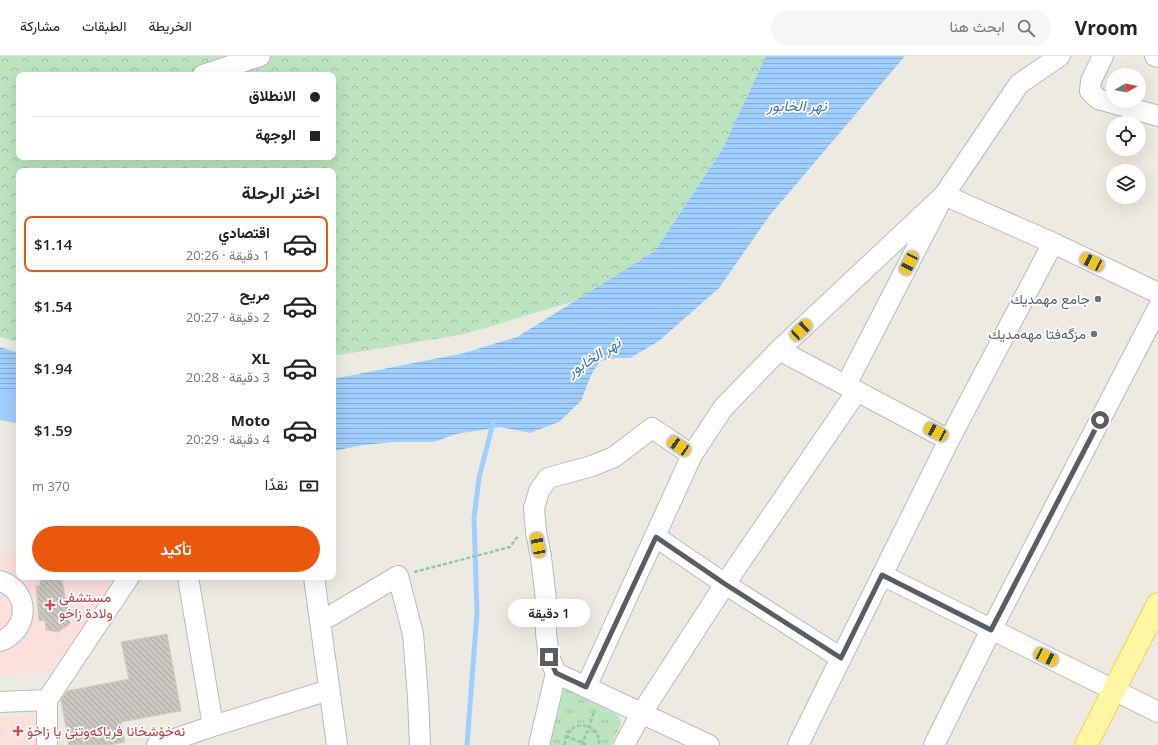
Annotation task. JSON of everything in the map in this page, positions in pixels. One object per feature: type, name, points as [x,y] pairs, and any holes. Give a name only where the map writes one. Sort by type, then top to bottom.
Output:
[{"type":"main road","points":[[1086,745],[1158,604]]},
{"type":"street","points":[[212,72],[260,56]]},
{"type":"street","points":[[624,745],[641,714],[851,388],[944,195],[1019,84],[1060,56]]},
{"type":"street","points":[[1104,56],[1091,81],[1090,92],[1098,99],[1158,116]]},
{"type":"street","points":[[944,195],[1053,243],[1158,293]]},
{"type":"street","points":[[594,691],[656,537],[692,455],[723,408],[779,350],[944,195]]},
{"type":"street","points":[[798,745],[949,440],[1053,243]]},
{"type":"street","points":[[934,745],[991,630],[1158,308]]},
{"type":"street","points":[[779,350],[949,440]]},
{"type":"street","points":[[539,745],[556,673],[549,657],[546,634],[546,600],[541,557],[536,532],[534,508],[539,491],[548,478],[592,466],[614,457],[652,428],[692,455]]},
{"type":"street","points":[[656,537],[725,584],[841,658]]},
{"type":"street","points":[[882,575],[1158,712]]},
{"type":"street","points":[[320,622],[398,576],[413,634],[420,745]]},
{"type":"street","points":[[47,745],[47,700],[127,580]]},
{"type":"street","points":[[189,580],[213,726]]},
{"type":"street","points":[[314,580],[337,745]]},
{"type":"street","points":[[0,581],[8,583],[20,596],[23,610],[19,627],[5,640],[0,641]]},
{"type":"street","points":[[556,673],[709,745]]},
{"type":"street","points":[[157,745],[330,690]]},
{"type":"street","points":[[0,702],[47,700]]},
{"type":"path","points":[[429,569],[510,547]]},
{"type":"path","points":[[582,744],[589,726],[594,691]]},
{"type":"path","points":[[565,745],[566,736],[573,728],[583,725],[589,726],[597,733],[599,745]]},
{"type":"path","points":[[566,736],[582,744],[588,745]]},
{"type":"shaded area","name":"مستشفى ولادة زاخو","points":[[16,553],[16,580],[119,580],[49,672],[0,675],[0,554]]},
{"type":"shaded area","name":"نه‌خۆشخانا فرياكه‌وتنێ يا زاخۆ","points":[[34,715],[36,745],[0,745],[0,718]]},
{"type":"green space","points":[[0,56],[766,56],[722,150],[655,251],[575,301],[465,334],[336,356],[336,168],[16,168],[16,341],[0,337]]},
{"type":"green space","points":[[570,690],[619,716],[621,724],[611,745],[549,745],[561,692]]},
{"type":"water","name":"نهر الخابور","points":[[766,56],[905,56],[770,215],[719,288],[659,341],[630,358],[615,358],[600,361],[591,375],[581,401],[559,422],[530,433],[500,427],[456,434],[434,442],[394,442],[363,445],[336,450],[336,378],[464,353],[517,337],[655,251],[722,150]]},
{"type":"water","points":[[0,347],[16,352],[16,407],[0,403]]},
{"type":"building","points":[[40,580],[62,580],[70,624],[58,632],[46,630],[45,620],[39,621],[36,586],[40,586]]},
{"type":"building","points":[[167,634],[181,711],[121,722],[125,742],[110,745],[69,745],[61,700],[67,691],[129,679],[121,642]]},
{"type":"waterway","name":"نهر الخابور","points":[[0,405],[16,408]]},
{"type":"waterway","points":[[467,745],[477,613],[474,518],[479,478],[493,423]]},
{"type":"place","name":"جامع مهمديك","points":[[1098,299]]},
{"type":"place","name":"مزگەفتا مهەمدیك","points":[[1094,334]]},
{"type":"place","name":"مستشفى ولادة زاخو","points":[[50,605]]},
{"type":"place","name":"نه‌خۆشخانا فرياكه‌وتنێ يا زاخۆ","points":[[18,731]]},
{"type":"route","points":[[549,657],[556,673],[586,687],[656,537],[725,584],[841,658],[882,575],[991,630],[1100,420]]}]
